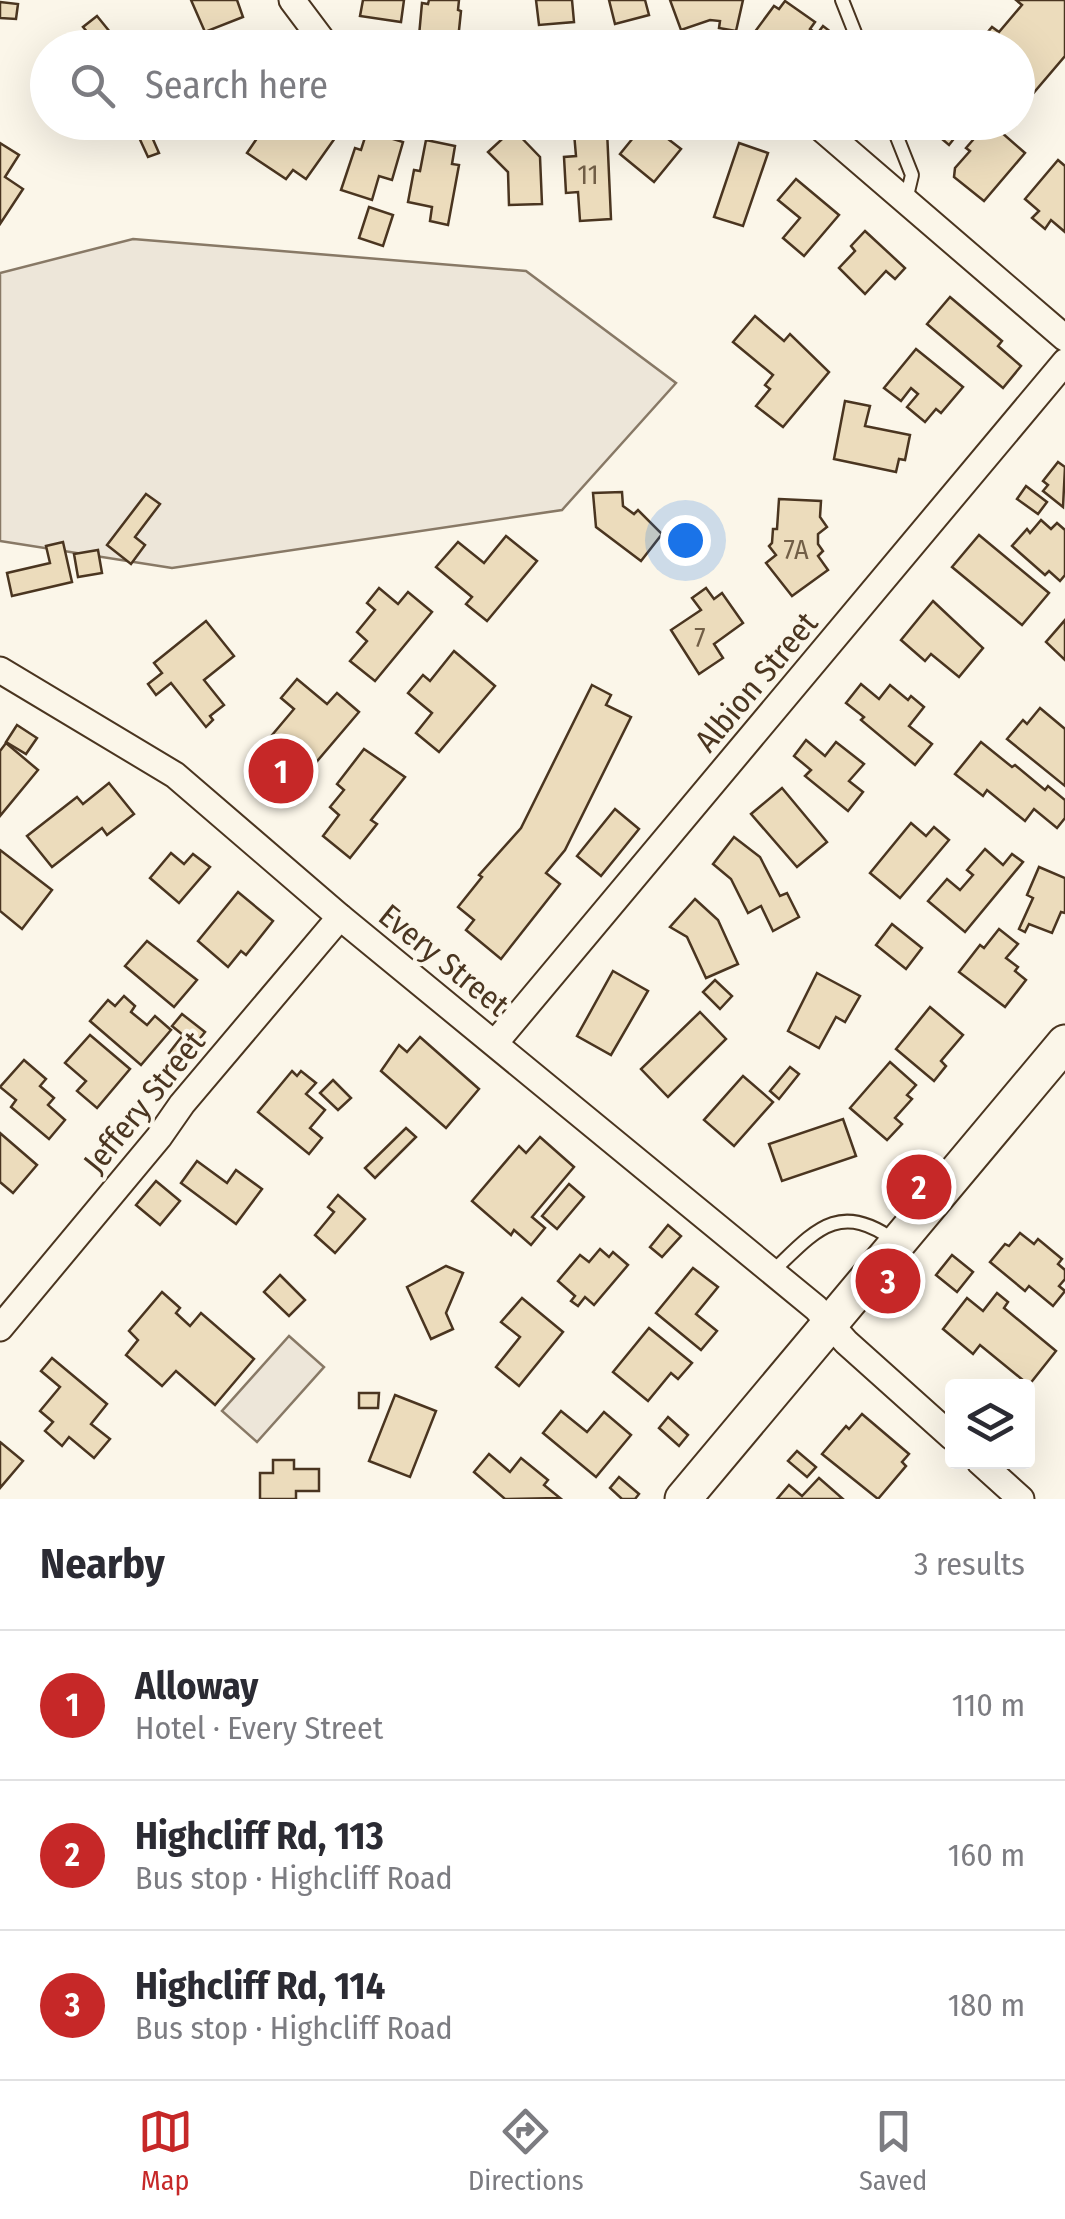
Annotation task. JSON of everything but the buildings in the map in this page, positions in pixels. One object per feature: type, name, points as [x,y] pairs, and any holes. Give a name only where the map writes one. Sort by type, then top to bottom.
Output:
[{"type":"main road","points":[[683,1499],[1065,1043]]},
{"type":"street","points":[[292,0],[314,30]]},
{"type":"street","points":[[835,140],[1065,338]]},
{"type":"street","name":"Albion Street","points":[[495,1043],[1065,362]]},
{"type":"street","name":"Every Street","points":[[0,670],[175,775],[340,917],[772,1272],[945,1431]]},
{"type":"street","name":"Jeffery Street","points":[[0,1328],[340,917]]},
{"type":"street","points":[[988,1469],[1021,1499]]},
{"type":"lane","points":[[842,0],[854,30]]},
{"type":"lane","points":[[898,140],[912,175],[906,200]]},
{"type":"lane","points":[[772,1272],[816,1229],[838,1220],[877,1228],[898,1243]]},
{"type":"shaded area","points":[[133,239],[526,271],[676,383],[562,510],[172,568],[0,541],[0,273]]},
{"type":"shaded area","points":[[289,1336],[324,1367],[257,1442],[222,1411]]},
{"type":"place","name":"Alloway","points":[[281,771]]},
{"type":"place","name":"Highcliff Rd, 113","points":[[919,1187]]},
{"type":"place","name":"Highcliff Rd, 114","points":[[888,1281]]}]
